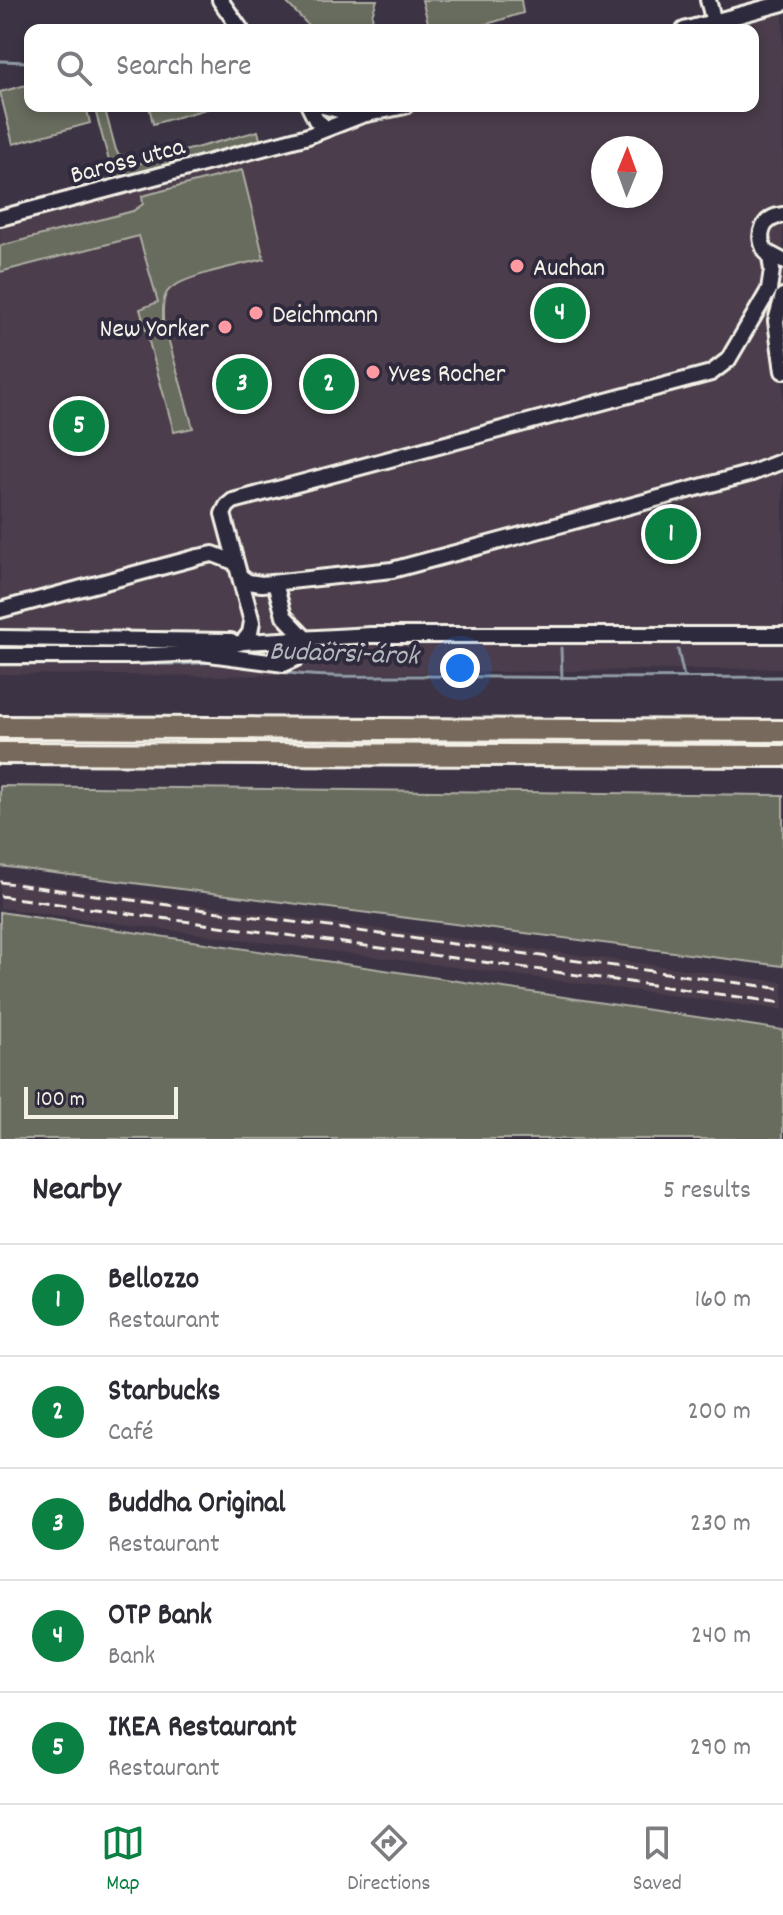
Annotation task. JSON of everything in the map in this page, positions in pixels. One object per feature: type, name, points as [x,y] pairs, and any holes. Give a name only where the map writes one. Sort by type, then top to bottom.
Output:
[{"type":"highway","points":[[0,727],[783,731]]},
{"type":"highway","points":[[0,753],[783,756]]},
{"type":"street","points":[[220,0],[237,24]]},
{"type":"street","points":[[708,0],[714,22]]},
{"type":"street","points":[[706,24],[783,3]]},
{"type":"street","points":[[312,112],[326,128]]},
{"type":"street","points":[[343,112],[362,115]]},
{"type":"street","name":"Baross utca","points":[[0,218],[308,136],[376,112]]},
{"type":"street","points":[[202,653],[243,642],[250,633],[252,622],[223,514],[233,501],[711,373],[728,360],[769,290],[777,259],[761,243],[761,232],[769,220],[783,215]]},
{"type":"street","points":[[783,296],[777,311],[776,332],[783,371]]},
{"type":"street","points":[[241,577],[254,584],[392,570],[752,473],[783,461]]},
{"type":"street","points":[[0,610],[213,554],[223,544],[227,533]]},
{"type":"street","points":[[213,554],[234,562]]},
{"type":"street","points":[[279,605],[288,589],[299,581]]},
{"type":"street","points":[[0,656],[202,653],[284,664],[299,657],[305,638],[284,616],[275,583]]},
{"type":"street","points":[[0,638],[243,642],[430,633],[783,635]]},
{"type":"shaded area","points":[[783,8],[783,668],[218,676],[0,674],[0,228],[391,112],[759,112],[759,24],[721,24]]},
{"type":"shaded area","points":[[0,879],[783,982],[783,1010],[0,908]]},
{"type":"green space","points":[[284,0],[377,0],[372,15],[373,24],[307,24]]},
{"type":"green space","points":[[422,0],[521,0],[523,13],[486,24],[428,24]]},
{"type":"green space","points":[[24,86],[24,112],[87,112],[90,123],[13,144],[0,92]]},
{"type":"green space","points":[[96,112],[106,112],[116,150],[127,157],[129,166],[258,131],[261,143],[119,181],[114,179]]},
{"type":"green space","points":[[150,112],[196,112],[153,124]]},
{"type":"green space","points":[[242,170],[264,259],[199,275],[176,285],[167,293],[163,320],[193,428],[174,432],[140,309],[158,302],[139,236],[0,272],[0,246],[133,211],[143,204],[142,196]]},
{"type":"green space","points":[[0,786],[783,795],[783,966],[0,866]]},
{"type":"green space","points":[[0,912],[783,1030],[783,1139],[0,1139]]},
{"type":"waterway","points":[[0,61],[24,62]]},
{"type":"waterway","points":[[561,648],[562,678]]},
{"type":"waterway","points":[[678,650],[684,677]]},
{"type":"waterway","name":"Budaörsi-árok","points":[[0,665],[217,662]]},
{"type":"waterway","name":"Budaörsi-árok","points":[[252,666],[295,674],[339,676],[783,677]]},
{"type":"railway","points":[[0,882],[783,989]]},
{"type":"railway","points":[[0,896],[783,1003]]},
{"type":"place","name":"Auchan","points":[[517,266]]},
{"type":"place","name":"Deichmann","points":[[256,313]]},
{"type":"place","name":"OTP Bank","points":[[560,313]]},
{"type":"place","name":"New Yorker","points":[[225,327]]},
{"type":"place","name":"Yves Rocher","points":[[373,372]]},
{"type":"place","name":"Buddha Original","points":[[242,384]]},
{"type":"place","name":"Starbucks","points":[[329,384]]},
{"type":"place","name":"IKEA Restaurant","points":[[79,426]]},
{"type":"place","name":"Bellozzo","points":[[671,534]]}]
